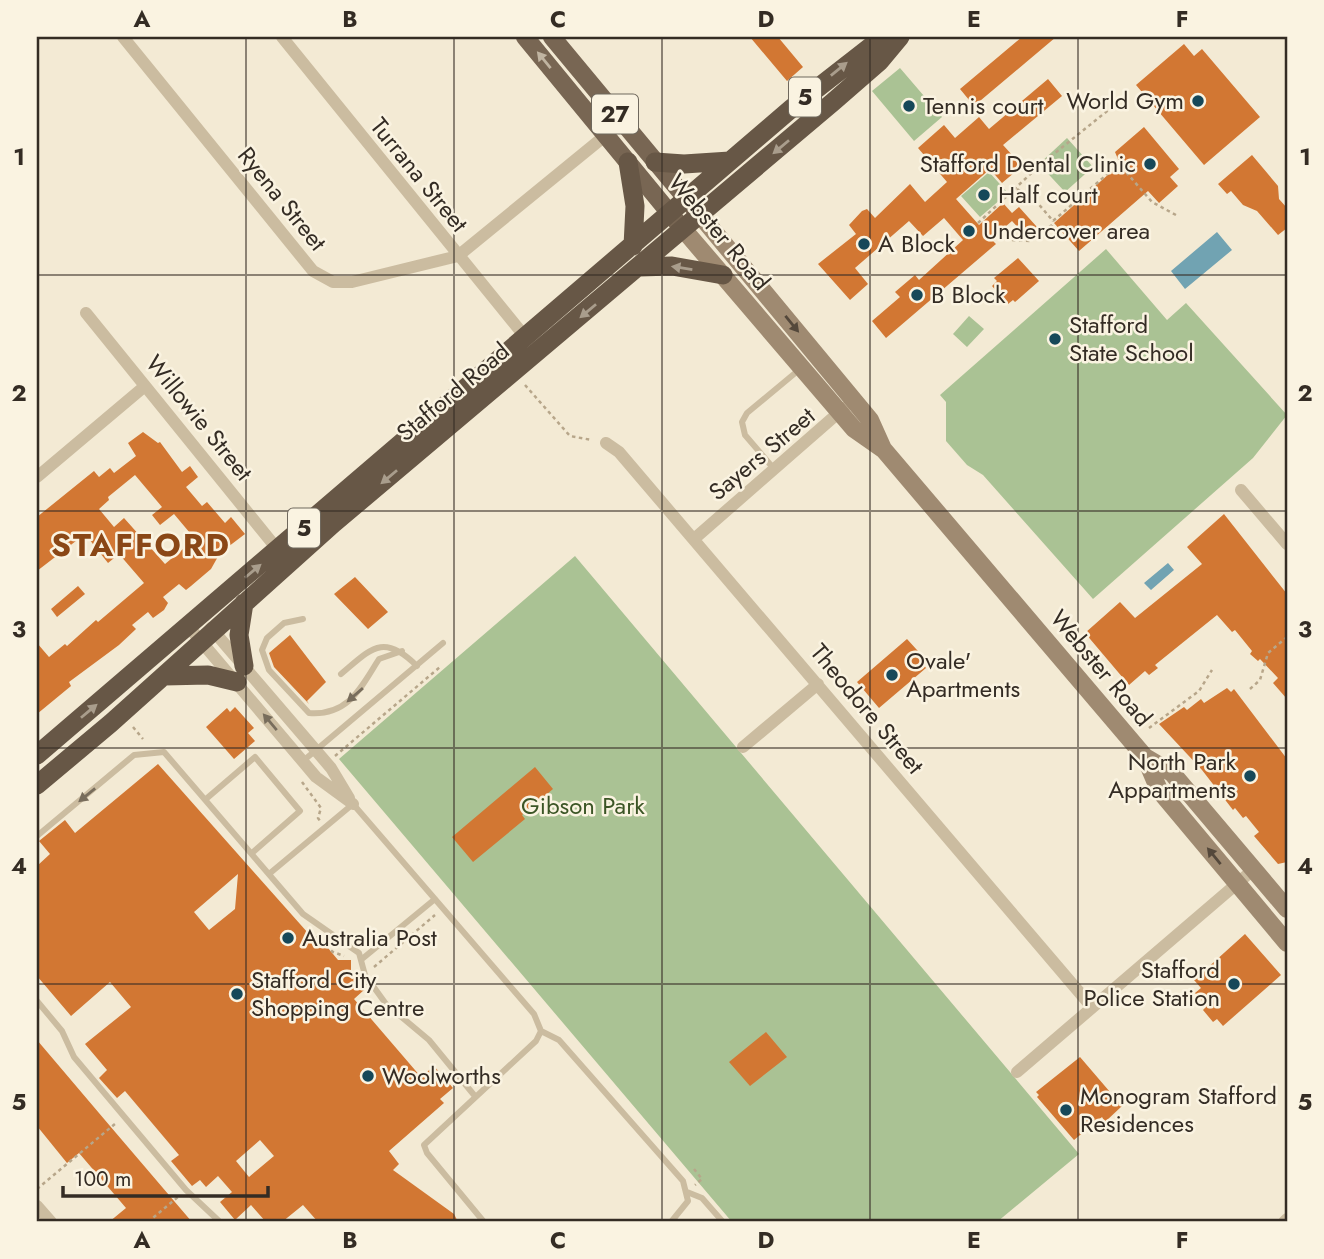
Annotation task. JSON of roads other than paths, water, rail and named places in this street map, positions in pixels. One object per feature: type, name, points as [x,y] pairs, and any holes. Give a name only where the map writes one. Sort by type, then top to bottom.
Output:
[{"type":"highway","name":"Stafford Road","points":[[37,755],[730,161],[866,47],[883,37]]},
{"type":"highway","name":"Stafford Road","points":[[37,785],[164,676],[334,523],[701,216],[880,61],[900,37]]},
{"type":"highway","points":[[655,162],[684,164],[730,161]]},
{"type":"highway","points":[[628,162],[635,206],[633,246]]},
{"type":"highway","points":[[640,267],[682,267],[723,275]]},
{"type":"highway","points":[[164,676],[241,674],[239,635],[244,603]]},
{"type":"main road","name":"Webster Road","points":[[525,37],[801,368],[854,429],[884,450],[1145,757],[1159,790],[1237,884],[1281,921],[1287,943]]},
{"type":"main road","name":"Webster Road","points":[[552,37],[851,396],[870,420],[884,450]]},
{"type":"main road","name":"Webster Road","points":[[1145,757],[1172,773],[1287,909]]},
{"type":"street","name":"Ryena Street","points":[[123,37],[313,271],[332,282],[352,282],[458,256]]},
{"type":"street","name":"Turrana Street","points":[[282,37],[526,338]]},
{"type":"street","points":[[458,256],[606,135]]},
{"type":"street","name":"Willowie Street","points":[[86,313],[278,550]]},
{"type":"street","points":[[37,477],[145,386]]},
{"type":"street","name":"Sayers Street","points":[[694,539],[841,414],[851,396]]},
{"type":"street","name":"Theodore Street","points":[[606,443],[619,452],[694,539],[1091,1006]]},
{"type":"street","points":[[1241,489],[1287,544]]},
{"type":"street","points":[[194,620],[241,674],[316,750],[353,804]]},
{"type":"street","points":[[241,674],[316,777],[353,804]]},
{"type":"street","points":[[743,747],[818,684]]},
{"type":"street","points":[[1017,1072],[1254,869]]},
{"type":"street","points":[[37,1206],[51,1222]]},
{"type":"lane","points":[[775,470],[745,435],[742,422],[747,413],[801,368]]},
{"type":"lane","points":[[303,618],[284,623],[265,641],[262,650],[269,670],[309,713],[343,705],[367,684],[379,659],[402,651]]},
{"type":"lane","points":[[303,761],[443,643]]},
{"type":"lane","points":[[341,674],[378,646],[390,646],[402,651],[417,666]]},
{"type":"lane","points":[[37,836],[134,755],[164,752],[303,914],[317,926],[345,942],[362,959],[365,975],[386,1004],[429,1040],[474,1095]]},
{"type":"lane","points":[[206,799],[255,757],[300,811],[252,853]]},
{"type":"lane","points":[[269,874],[353,804],[534,1014],[541,1031],[559,1040],[682,1181],[688,1201],[671,1222]]},
{"type":"lane","points":[[362,959],[436,899]]},
{"type":"lane","points":[[37,1001],[62,1031],[74,1057],[186,1190],[220,1222]]},
{"type":"lane","points":[[484,1222],[427,1153],[424,1145],[474,1095],[536,1041],[541,1031]]},
{"type":"lane","points":[[687,1192],[702,1198],[723,1222]]},
{"type":"water","points":[[1217,232],[1232,250],[1185,289],[1171,271]]},
{"type":"water","points":[[1168,563],[1174,570],[1151,590],[1144,583]]},
{"type":"place","name":"World Gym","points":[[1198,101]]},
{"type":"place","name":"Tennis court","points":[[909,106]]},
{"type":"place","name":"Stafford Dental Clinic","points":[[1150,164]]},
{"type":"place","name":"Half court","points":[[984,195]]},
{"type":"place","name":"Undercover area","points":[[969,231]]},
{"type":"place","name":"A Block","points":[[864,244]]},
{"type":"place","name":"B Block","points":[[917,295]]},
{"type":"place","name":"Stafford State School","points":[[1055,339]]},
{"type":"place","name":"Ovale' Apartments","points":[[892,675]]},
{"type":"place","name":"North Park Appartments","points":[[1250,776]]},
{"type":"place","name":"Australia Post","points":[[288,938]]},
{"type":"place","name":"Stafford Police Station","points":[[1234,984]]},
{"type":"place","name":"Stafford City Shopping Centre","points":[[237,994]]},
{"type":"place","name":"Woolworths","points":[[368,1076]]},
{"type":"place","name":"Monogram Stafford Residences","points":[[1066,1110]]},
{"type":"district","name":"STAFFORD","points":[[141,545]]},
{"type":"park label","name":"Gibson Park","points":[[583,806]]}]
